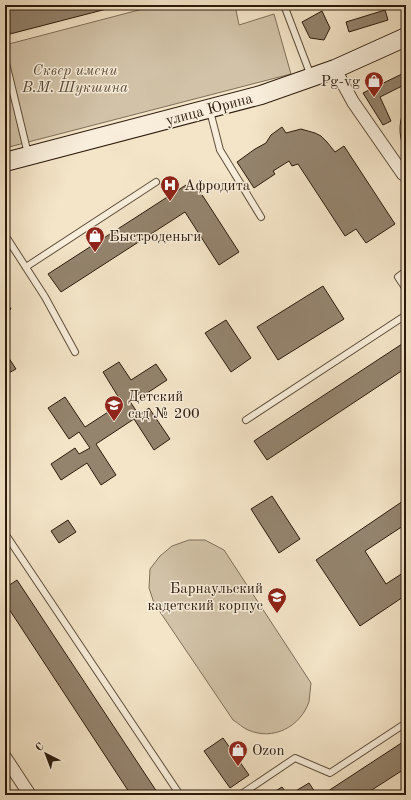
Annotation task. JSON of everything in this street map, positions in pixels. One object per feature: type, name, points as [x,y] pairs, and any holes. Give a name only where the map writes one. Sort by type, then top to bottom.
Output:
[{"type":"street","name":"улица Юрина","points":[[5,162],[260,95],[335,69],[406,36]]},
{"type":"street","points":[[335,69],[353,102],[403,174],[406,176]]},
{"type":"street","points":[[5,757],[30,795]]},
{"type":"lane","points":[[284,5],[312,78]]},
{"type":"lane","points":[[5,59],[29,156]]},
{"type":"lane","points":[[209,109],[220,150],[261,217]]},
{"type":"lane","points":[[26,267],[156,182]]},
{"type":"lane","points":[[5,235],[45,297],[75,352]]},
{"type":"lane","points":[[406,271],[398,276],[406,289]]},
{"type":"lane","points":[[246,420],[406,315]]},
{"type":"lane","points":[[5,540],[8,538],[180,795]]},
{"type":"lane","points":[[242,794],[295,758],[330,773],[406,723]]},
{"type":"green space","name":"Сквер имени В.М. Шукшина","points":[[158,5],[235,5],[239,25],[274,14],[291,74],[5,148],[5,45]]},
{"type":"green space","points":[[189,540],[205,540],[224,550],[311,683],[309,702],[305,711],[292,725],[284,730],[267,734],[257,733],[246,729],[233,720],[154,603],[149,588],[150,569],[160,556],[172,546]]},
{"type":"building","points":[[30,5],[122,5],[10,34],[5,11]]},
{"type":"building","points":[[385,10],[388,20],[349,32],[346,22]]},
{"type":"building","points":[[322,11],[330,28],[324,40],[310,38],[302,22]]},
{"type":"building","points":[[406,72],[406,84],[380,97],[391,121],[383,125],[363,93]]},
{"type":"building","points":[[282,127],[286,133],[301,129],[315,133],[321,136],[335,152],[344,146],[395,224],[366,243],[356,229],[345,236],[298,164],[292,166],[289,161],[273,171],[275,174],[254,188],[237,162],[266,143],[271,135]]},
{"type":"building","points":[[186,185],[190,192],[197,187],[239,252],[219,265],[185,212],[61,292],[48,274]]},
{"type":"building","points":[[323,286],[344,319],[278,360],[257,327]]},
{"type":"building","points":[[5,299],[11,309],[5,313]]},
{"type":"building","points":[[226,320],[251,358],[231,372],[205,333]]},
{"type":"building","points":[[402,344],[406,350],[406,368],[267,460],[254,441]]},
{"type":"building","points":[[5,352],[16,369],[5,375]]},
{"type":"building","points":[[119,362],[131,380],[156,364],[167,380],[141,397],[138,394],[129,400],[139,415],[149,408],[170,439],[154,450],[134,419],[96,444],[116,475],[101,485],[87,463],[61,480],[51,464],[75,448],[79,454],[90,448],[79,432],[69,439],[48,408],[65,397],[85,427],[122,403],[103,372]]},
{"type":"building","points":[[272,496],[300,539],[279,553],[251,509]]},
{"type":"building","points":[[406,499],[406,524],[365,551],[386,584],[406,571],[406,595],[360,626],[316,560]]},
{"type":"building","points":[[68,520],[76,532],[59,543],[51,531]]},
{"type":"building","points":[[17,580],[159,795],[131,795],[5,603],[5,588]]},
{"type":"building","points":[[223,738],[249,775],[230,788],[204,751]]},
{"type":"building","points":[[406,740],[406,768],[364,795],[322,795]]},
{"type":"building","points":[[309,783],[317,795],[289,795]]},
{"type":"building","points":[[282,787],[288,795],[269,795]]},
{"type":"tram line","points":[[406,105],[400,123],[400,135],[406,153]]},
{"type":"place","name":"Pg-vg","points":[[374,98]]},
{"type":"place","name":"Афродита","points":[[170,202]]},
{"type":"place","name":"Быстроденьги","points":[[95,253]]},
{"type":"place","name":"Детский сад № 200","points":[[114,422]]},
{"type":"place","name":"Барнаульский кадетский корпус","points":[[277,614]]},
{"type":"place","name":"Ozon","points":[[238,767]]}]
